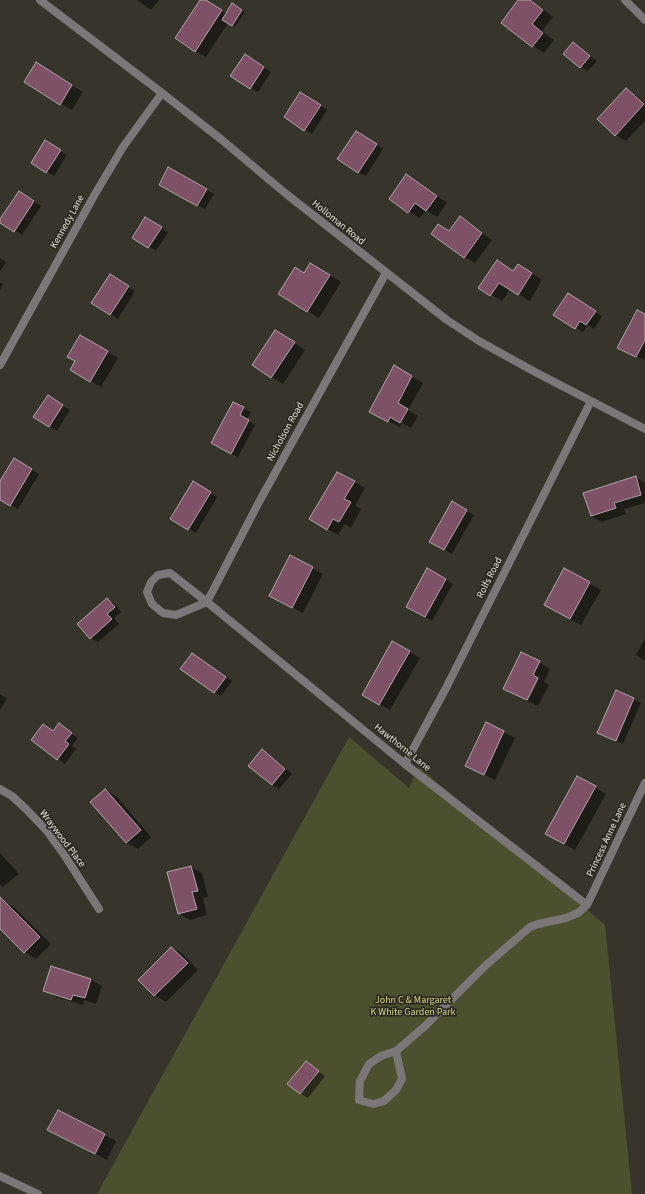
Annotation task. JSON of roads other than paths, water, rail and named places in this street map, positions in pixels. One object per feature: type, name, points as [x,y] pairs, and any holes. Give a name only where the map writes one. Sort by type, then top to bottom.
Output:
[{"type":"street","name":"Holloman Road","points":[[40,0],[162,92],[386,273],[447,320],[479,341],[645,429]]},
{"type":"street","points":[[626,0],[645,20]]},
{"type":"street","name":"Kennedy Lane","points":[[0,365],[95,194],[123,147],[162,92]]},
{"type":"street","name":"Nicholson Road","points":[[207,602],[259,502],[386,273]]},
{"type":"street","name":"Rolfs Road","points":[[405,764],[446,688],[591,401]]},
{"type":"street","name":"Hawthorne Lane","points":[[207,602],[176,615],[163,612],[152,604],[147,592],[151,582],[158,574],[170,573],[207,602],[405,764],[587,905]]},
{"type":"street","name":"Princess Anne Lane","points":[[587,905],[645,783]]},
{"type":"street","name":"Wraywood Place","points":[[0,789],[12,796],[28,810],[47,831],[99,909]]},
{"type":"street","points":[[396,1051],[402,1079],[396,1090],[384,1101],[373,1104],[359,1100],[360,1081],[369,1064],[381,1056],[396,1051],[424,1027],[484,966],[530,927],[566,918],[578,913],[587,905]]},
{"type":"street","points":[[0,1176],[38,1194]]},
{"type":"park label","name":"John C & Margaret K White Garden Park","points":[[413,1006]]}]
